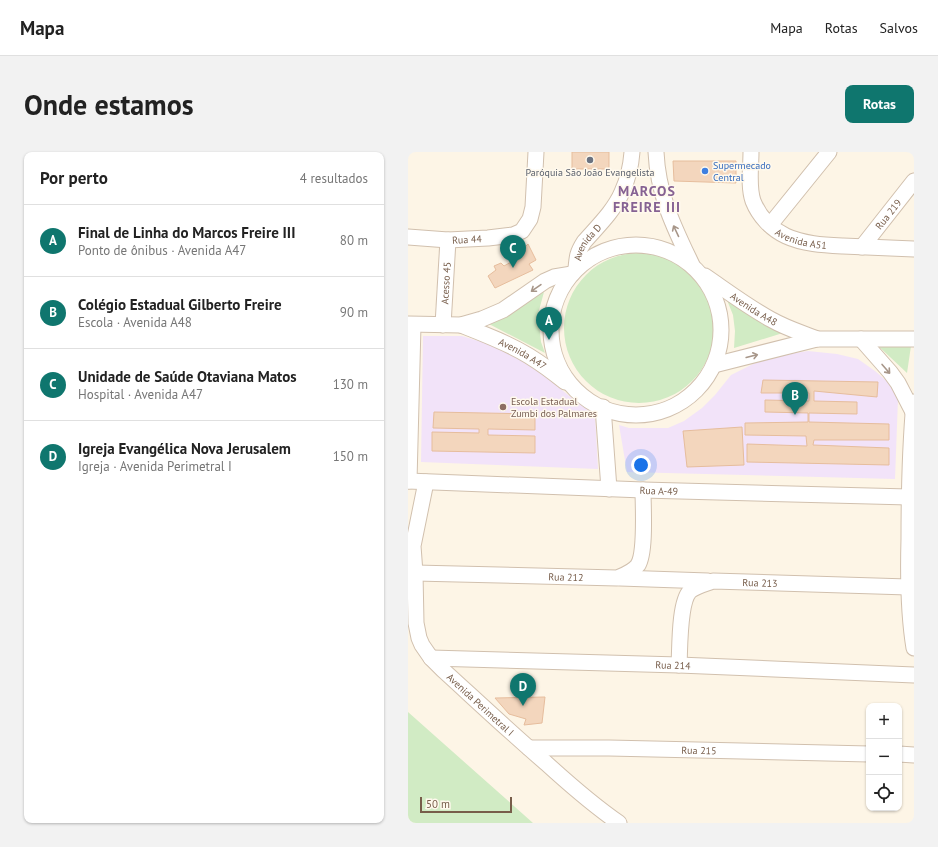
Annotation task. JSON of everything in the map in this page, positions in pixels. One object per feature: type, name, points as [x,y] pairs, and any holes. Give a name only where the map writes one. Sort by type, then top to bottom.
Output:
[{"type":"street","name":"Rua 44","points":[[408,237],[448,240],[488,238],[513,235],[522,231],[530,219],[533,207],[536,152]]},
{"type":"street","name":"Avenida D","points":[[574,272],[577,255],[584,242],[611,210],[622,192],[630,167],[632,152]]},
{"type":"street","points":[[574,272],[562,287],[556,302],[552,318],[552,334],[554,350],[560,366],[568,380],[579,392],[602,408],[614,412],[626,414],[650,414],[672,407],[683,401],[701,386],[714,365],[719,349],[722,332],[720,315],[715,298],[707,283],[695,268],[675,229],[665,203],[659,179],[656,164],[656,152]]},
{"type":"street","name":"Avenida A51","points":[[751,152],[750,180],[753,200],[760,214],[770,225],[786,236],[807,243],[914,249]]},
{"type":"street","points":[[770,225],[829,152]]},
{"type":"street","name":"Rua 219","points":[[862,247],[914,181]]},
{"type":"street","name":"Acesso 45","points":[[443,325],[448,240]]},
{"type":"street","name":"Avenida A48","points":[[574,272],[588,259],[602,251],[618,246],[634,244],[665,250],[680,256],[741,301],[766,316],[786,327],[817,339]]},
{"type":"street","name":"Avenida A47","points":[[410,324],[461,325],[503,310],[540,284],[550,279],[574,272]]},
{"type":"street","points":[[408,481],[410,324]]},
{"type":"street","name":"Avenida A47","points":[[461,325],[493,338],[528,356],[546,367],[579,392]]},
{"type":"street","name":"Avenida A48","points":[[714,365],[817,339],[914,339]]},
{"type":"street","points":[[861,339],[890,372],[913,412],[909,497],[908,587],[914,648]]},
{"type":"street","points":[[602,408],[609,489]]},
{"type":"street","name":"Rua A-49","points":[[408,481],[609,489],[909,497]]},
{"type":"street","name":"Avenida Perimetral I","points":[[413,546],[426,482]]},
{"type":"street","points":[[617,578],[632,570],[638,564],[642,556],[643,490]]},
{"type":"street","name":"Avenida Perimetral I","points":[[408,528],[413,546],[417,631],[422,645],[431,658],[577,791],[619,823]]},
{"type":"street","name":"Rua 212","points":[[415,573],[713,581]]},
{"type":"street","name":"Rua 213","points":[[679,665],[683,605],[689,593],[695,588],[713,581],[908,587]]},
{"type":"street","name":"Rua 214","points":[[431,658],[679,665],[914,675]]},
{"type":"street","name":"Rua 215","points":[[529,748],[608,748],[866,754]]},
{"type":"street","points":[[902,754],[914,755]]},
{"type":"shaded area","name":"Escola Estadual Zumbi dos Palmares","points":[[423,336],[462,336],[502,348],[536,369],[595,415],[598,469],[421,462]]},
{"type":"shaded area","points":[[808,351],[837,354],[858,359],[889,383],[898,399],[895,479],[627,472],[619,425],[629,428],[668,428],[684,421],[702,408],[731,375],[753,364],[776,356]]},
{"type":"green space","points":[[632,253],[646,253],[661,256],[674,262],[687,270],[697,280],[711,306],[714,328],[713,343],[708,357],[697,376],[687,386],[661,400],[646,403],[632,403],[617,400],[604,394],[591,386],[581,376],[567,350],[564,335],[564,321],[567,306],[573,293],[581,280],[591,270],[617,256]]},
{"type":"green space","points":[[544,292],[538,314],[541,342],[545,353],[489,324]]},
{"type":"green space","points":[[727,300],[786,332],[734,348],[735,331],[733,315]]},
{"type":"green space","points":[[874,342],[911,346],[907,373]]},
{"type":"green space","points":[[408,712],[533,823],[408,823]]},
{"type":"building","name":"Paróquia São João Evangelista","points":[[572,152],[609,152],[609,169],[572,169]]},
{"type":"building","name":"Supermecado Central","points":[[673,161],[736,161],[736,183],[674,181]]},
{"type":"building","points":[[528,244],[536,260],[529,264],[533,270],[495,288],[488,276],[496,270],[494,266],[501,263],[504,266],[513,261],[512,259],[525,251],[524,248]]},
{"type":"building","points":[[763,380],[878,382],[877,397],[814,391],[814,401],[857,402],[857,414],[809,413],[809,422],[889,424],[889,440],[814,440],[813,445],[889,448],[889,465],[747,462],[747,444],[807,446],[806,436],[745,435],[745,423],[808,422],[808,413],[765,412],[765,400],[809,401],[809,393],[761,393]]},
{"type":"building","points":[[434,412],[535,414],[535,430],[488,429],[488,435],[535,436],[535,453],[432,451],[432,432],[479,433],[479,429],[433,428]]},
{"type":"building","points":[[742,427],[744,465],[687,467],[683,431]]},
{"type":"building","points":[[545,697],[542,723],[524,725],[526,719],[509,714],[495,698]]},
{"type":"place","name":"Paróquia São João Evangelista","points":[[590,160]]},
{"type":"place","name":"Supermecado Central","points":[[705,171]]},
{"type":"place","name":"Unidade de Saúde Otaviana Matos","points":[[513,268]]},
{"type":"place","name":"Final de Linha do Marcos Freire III","points":[[549,340]]},
{"type":"place","name":"Escola Estadual Zumbi dos Palmares","points":[[503,407]]},
{"type":"place","name":"Colégio Estadual Gilberto Freire","points":[[795,415]]},
{"type":"place","name":"Igreja Evangélica Nova Jerusalem","points":[[523,706]]},
{"type":"district","name":"MARCOS FREIRE III","points":[[647,200]]}]
